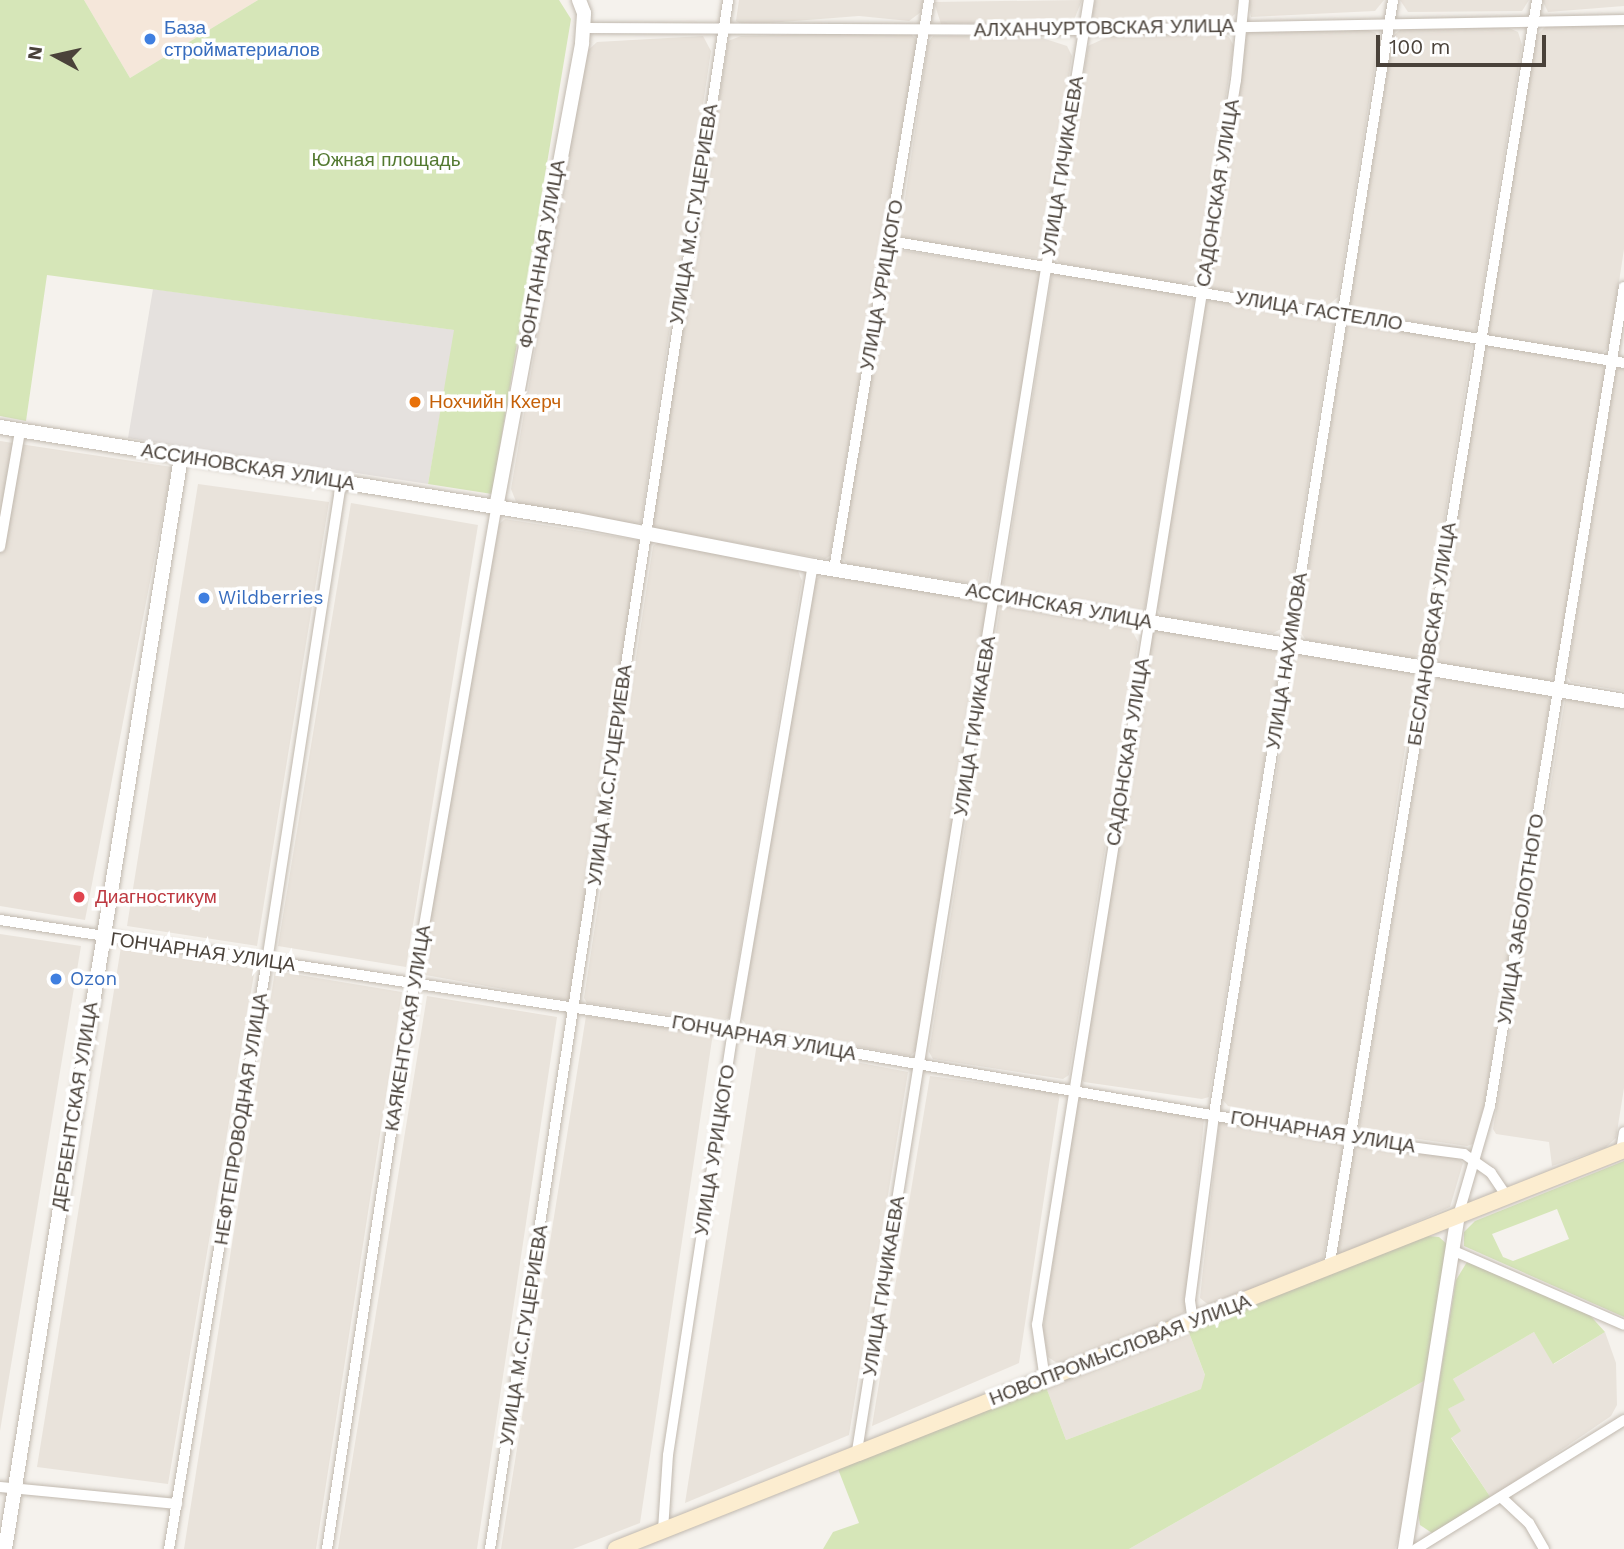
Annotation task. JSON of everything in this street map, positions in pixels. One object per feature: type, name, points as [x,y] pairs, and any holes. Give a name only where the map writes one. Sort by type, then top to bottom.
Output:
[{"type":"main road","name":"НОВОПРОМЫСЛОВАЯ УЛИЦА","points":[[616,1549],[1623,1150]]},
{"type":"street","name":"ФОНТАННАЯ УЛИЦА","points":[[496,508],[584,28],[579,0]]},
{"type":"street","name":"УЛИЦА М.С.ГУЦЕРИЕВА","points":[[490,1549],[576,1007],[645,536],[729,0]]},
{"type":"street","name":"УЛИЦА УРИЦКОГО","points":[[834,569],[929,0]]},
{"type":"street","name":"УЛИЦА ГИЧИКАЕВА","points":[[858,1451],[1090,0]]},
{"type":"street","name":"САДОНСКАЯ УЛИЦА","points":[[1045,1380],[1037,1325],[1236,80],[1239,26],[1244,0]]},
{"type":"street","name":"УЛИЦА НАХИМОВА","points":[[1193,1322],[1190,1300],[1213,1114],[1393,0]]},
{"type":"street","name":"БЕСЛАНОВСКАЯ УЛИЦА","points":[[1329,1268],[1537,0]]},
{"type":"street","name":"АЛХАНЧУРТОВСКАЯ УЛИЦА","points":[[584,28],[1085,30],[1390,21],[1534,23],[1624,20]]},
{"type":"street","name":"УЛИЦА ГАСТЕЛЛО","points":[[889,241],[1047,269],[1342,313],[1481,340],[1618,362]]},
{"type":"street","name":"УЛИЦА ЗАБОЛОТНОГО","points":[[1405,1549],[1458,1216],[1490,1106],[1559,690],[1618,362],[1624,287]]},
{"type":"street","name":"АССИНОВСКАЯ УЛИЦА","points":[[0,427],[496,508]]},
{"type":"street","points":[[0,547],[20,431]]},
{"type":"street","name":"ДЕРБЕНТСКАЯ УЛИЦА","points":[[5,1549],[7,1489],[103,938],[181,457]]},
{"type":"street","name":"НЕФТЕПРОВОДНАЯ УЛИЦА","points":[[169,1549],[267,961],[341,481]]},
{"type":"street","name":"АССИНСКАЯ УЛИЦА","points":[[496,508],[813,566],[1624,701]]},
{"type":"street","name":"КАЯКЕНТСКАЯ УЛИЦА","points":[[327,1549],[414,984],[496,508]]},
{"type":"street","name":"УЛИЦА УРИЦКОГО","points":[[663,1530],[668,1455],[733,1032],[813,566]]},
{"type":"street","name":"ГОНЧАРНАЯ УЛИЦА","points":[[0,920],[103,938],[733,1032],[1349,1139],[1475,1158]]},
{"type":"street","points":[[1623,1150],[1624,1132]]},
{"type":"street","points":[[1475,1158],[1507,1197]]},
{"type":"street","points":[[1454,1251],[1624,1325]]},
{"type":"street","points":[[1416,1549],[1624,1420]]},
{"type":"street","points":[[7,1489],[177,1504]]},
{"type":"street","points":[[1502,1498],[1529,1523],[1544,1549]]},
{"type":"shaded area","name":"База стройматериалов","points":[[84,0],[258,0],[130,78]]},
{"type":"shaded area","points":[[739,0],[923,0],[921,12],[909,21],[859,16],[743,25],[736,21]]},
{"type":"shaded area","points":[[1082,0],[1074,20],[941,24],[934,2]]},
{"type":"shaded area","points":[[1095,0],[1238,0],[1235,14],[1229,19],[1097,23],[1092,18]]},
{"type":"shaded area","points":[[1248,0],[1384,0],[1375,11],[1251,17]]},
{"type":"shaded area","points":[[1400,0],[1529,0],[1522,11],[1408,12]]},
{"type":"shaded area","points":[[1542,0],[1624,0],[1624,6],[1548,12]]},
{"type":"shaded area","points":[[1624,22],[1624,249],[1609,347],[1602,353],[1491,338],[1486,334],[1535,37],[1546,26]]},
{"type":"shaded area","points":[[1407,24],[1509,28],[1518,32],[1522,45],[1476,330],[1470,332],[1353,311],[1350,304],[1393,36]]},
{"type":"shaded area","points":[[1361,27],[1376,33],[1379,40],[1338,297],[1327,306],[1207,288],[1242,74],[1243,38],[1252,29]]},
{"type":"shaded area","points":[[1216,31],[1229,37],[1234,46],[1197,278],[1183,285],[1059,263],[1056,258],[1088,46],[1114,34]]},
{"type":"shaded area","points":[[909,32],[917,40],[830,556],[825,559],[655,528],[652,524],[728,41],[741,36]]},
{"type":"shaded area","points":[[703,36],[711,51],[641,522],[636,525],[517,504],[511,489],[586,52],[597,42]]},
{"type":"shaded area","points":[[933,36],[1036,36],[1067,46],[1072,56],[1042,255],[1037,258],[899,239],[928,43]]},
{"type":"shaded area","points":[[894,249],[1042,272],[987,586],[847,564],[840,555]]},
{"type":"shaded area","points":[[1052,273],[1188,293],[1194,299],[1145,609],[1139,613],[1007,589],[1003,584]]},
{"type":"shaded area","points":[[153,289],[455,330],[428,484],[128,438]]},
{"type":"shaded area","points":[[1209,300],[1326,316],[1334,322],[1285,627],[1273,633],[1162,617],[1157,608],[1203,306]]},
{"type":"shaded area","points":[[1352,321],[1468,341],[1472,347],[1423,653],[1413,659],[1306,640],[1299,630],[1346,327]]},
{"type":"shaded area","points":[[1489,344],[1600,363],[1606,369],[1556,675],[1549,681],[1441,665],[1435,657],[1484,346]]},
{"type":"shaded area","points":[[1624,367],[1624,691],[1571,682],[1567,676],[1616,369]]},
{"type":"shaded area","points":[[0,441],[172,467],[85,920],[0,906]]},
{"type":"shaded area","points":[[198,484],[329,502],[257,946],[127,926]]},
{"type":"shaded area","points":[[351,503],[478,525],[406,967],[278,946]]},
{"type":"shaded area","points":[[505,519],[638,540],[640,545],[570,1001],[420,974],[499,524]]},
{"type":"shaded area","points":[[659,542],[798,571],[802,581],[729,1018],[722,1022],[587,1003],[584,998],[653,546]]},
{"type":"shaded area","points":[[825,574],[985,597],[989,603],[917,1050],[910,1056],[748,1027],[741,1018],[815,579]]},
{"type":"shaded area","points":[[1001,601],[1128,623],[1138,642],[1069,1075],[1063,1079],[933,1059],[929,1052]]},
{"type":"shaded area","points":[[1161,627],[1278,650],[1281,659],[1209,1097],[1202,1099],[1084,1082],[1079,1076],[1153,633]]},
{"type":"shaded area","points":[[1301,652],[1413,672],[1416,677],[1347,1126],[1341,1130],[1228,1106],[1222,1099],[1296,655]]},
{"type":"shaded area","points":[[1438,677],[1543,694],[1550,700],[1484,1106],[1473,1144],[1467,1146],[1363,1131],[1359,1126],[1431,682]]},
{"type":"shaded area","points":[[1570,695],[1624,704],[1624,1088],[1616,1138],[1605,1148],[1552,1166],[1549,1142],[1496,1134],[1493,1129],[1565,700]]},
{"type":"shaded area","points":[[0,934],[81,946],[0,1431]]},
{"type":"shaded area","points":[[121,947],[255,968],[168,1484],[37,1467]]},
{"type":"shaded area","points":[[275,971],[402,992],[316,1549],[184,1549]]},
{"type":"shaded area","points":[[427,996],[557,1017],[477,1549],[338,1549]]},
{"type":"shaded area","points":[[586,1016],[713,1033],[640,1523],[573,1549],[501,1549]]},
{"type":"shaded area","points":[[757,1043],[908,1072],[849,1435],[685,1503]]},
{"type":"shaded area","points":[[930,1076],[1060,1093],[1019,1363],[872,1426]]},
{"type":"shaded area","points":[[1077,1095],[1198,1111],[1204,1119],[1186,1310],[1177,1319],[1060,1365],[1048,1357],[1043,1330]]},
{"type":"shaded area","points":[[1226,1117],[1340,1140],[1343,1148],[1323,1259],[1210,1306],[1200,1298],[1219,1122]]},
{"type":"shaded area","points":[[1361,1144],[1455,1155],[1463,1163],[1450,1207],[1340,1255],[1335,1250],[1353,1149]]},
{"type":"shaded area","points":[[1188,1330],[1209,1386],[1066,1440],[1046,1387]]},
{"type":"shaded area","points":[[1534,1332],[1554,1364],[1605,1332],[1616,1363],[1617,1405],[1611,1416],[1491,1498],[1451,1437],[1448,1409],[1464,1400],[1453,1379]]},
{"type":"shaded area","points":[[1429,1378],[1409,1501],[1395,1549],[1129,1549]]},
{"type":"green space","name":"Южная площадь","points":[[0,0],[84,0],[130,78],[258,0],[559,0],[571,19],[492,494],[428,484],[454,330],[47,275],[26,421],[0,416]]},
{"type":"green space","points":[[1624,1161],[1624,1317],[1464,1246],[1464,1232],[1475,1221]],"holes":[[[1557,1209],[1569,1239],[1513,1261],[1503,1257],[1492,1234]]]},
{"type":"green space","points":[[1427,1236],[1439,1237],[1448,1245],[1429,1378],[1129,1549],[823,1549],[833,1532],[859,1523],[838,1469],[1046,1387],[1066,1440],[1201,1389],[1205,1375],[1188,1330]]},
{"type":"green space","points":[[1467,1262],[1587,1312],[1605,1332],[1553,1364],[1534,1332],[1453,1379],[1465,1400],[1448,1409],[1461,1431],[1451,1438],[1491,1498],[1432,1533],[1420,1525],[1418,1511],[1456,1280]]},
{"type":"place","name":"База стройматериалов","points":[[150,39]]},
{"type":"place","name":"Нохчийн Кхерч","points":[[415,402]]},
{"type":"place","name":"Wildberries","points":[[204,598]]},
{"type":"place","name":"Диагностикум","points":[[79,897]]},
{"type":"place","name":"Ozon","points":[[56,979]]}]
